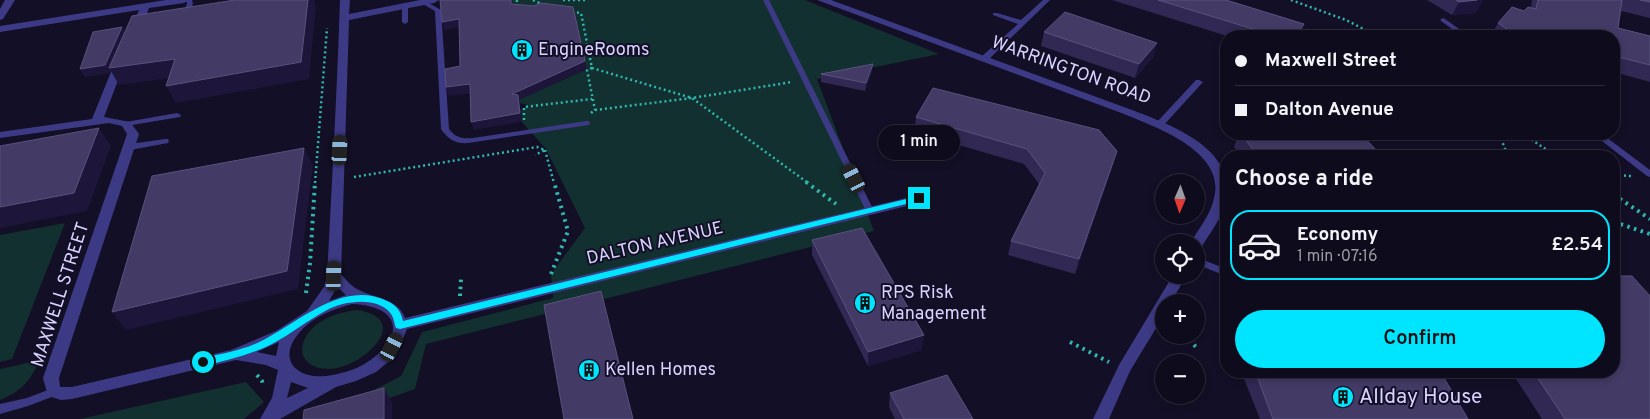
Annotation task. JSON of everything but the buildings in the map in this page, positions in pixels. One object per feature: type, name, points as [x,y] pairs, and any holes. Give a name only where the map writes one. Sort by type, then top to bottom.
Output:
[{"type":"street","points":[[0,17],[10,0]]},
{"type":"street","points":[[0,29],[184,0]]},
{"type":"street","points":[[269,418],[280,400],[284,384],[285,368],[282,355],[285,343],[330,288],[334,276],[342,114],[343,18],[345,0]]},
{"type":"street","name":"WARRINGTON ROAD","points":[[822,0],[1160,124],[1177,132],[1204,153],[1215,164],[1220,175]]},
{"type":"street","points":[[343,18],[429,1]]},
{"type":"street","points":[[131,40],[145,6]]},
{"type":"street","points":[[97,121],[122,58]]},
{"type":"street","points":[[0,134],[109,120],[126,124]]},
{"type":"street","name":"MAXWELL STREET","points":[[126,124],[133,134],[130,147],[51,378],[53,392],[61,394],[72,393],[234,355],[281,335],[308,317]]},
{"type":"street","name":"DALTON AVENUE","points":[[400,325],[919,198]]},
{"type":"street","name":"WARRINGTON ROAD","points":[[1202,234],[1220,198]]},
{"type":"street","points":[[334,276],[352,293],[365,299]]},
{"type":"street","points":[[269,418],[315,391],[361,372],[382,358],[392,347],[398,336],[400,325],[397,314],[390,306],[379,301],[365,299],[338,302],[308,317]]},
{"type":"street","points":[[1101,419],[1124,369],[1155,318]]},
{"type":"street","name":"MAXWELL STREET","points":[[234,355],[268,359],[285,368]]},
{"type":"street","points":[[285,368],[294,377],[306,382],[338,381]]},
{"type":"lane","points":[[189,0],[190,3],[184,17],[192,17]]},
{"type":"lane","points":[[766,0],[870,211]]},
{"type":"lane","points":[[984,59],[1047,0]]},
{"type":"lane","points":[[429,1],[438,10],[445,130],[451,138],[459,142],[586,123]]},
{"type":"lane","points":[[405,6],[405,22]]},
{"type":"lane","points":[[995,14],[1022,23]]},
{"type":"lane","points":[[1443,20],[1457,30]]},
{"type":"lane","points":[[1160,124],[1199,82]]},
{"type":"lane","points":[[126,124],[177,115]]},
{"type":"lane","points":[[1605,140],[1618,150]]},
{"type":"lane","points":[[130,147],[165,141]]},
{"type":"lane","points":[[1620,151],[1650,174]]},
{"type":"lane","points":[[1205,264],[1220,270]]},
{"type":"lane","points":[[0,409],[28,402],[53,392]]},
{"type":"path","points":[[516,13],[517,0]]},
{"type":"path","points":[[534,0],[548,6]]},
{"type":"path","points":[[560,5],[564,0],[586,0]]},
{"type":"path","points":[[1291,0],[1315,7],[1368,30]]},
{"type":"path","points":[[563,10],[581,13],[592,68]]},
{"type":"path","points":[[305,296],[310,263],[318,118],[328,19]]},
{"type":"path","points":[[805,80],[692,98],[595,110],[587,70],[592,68],[692,98],[852,215]]},
{"type":"path","points":[[524,108],[592,98]]},
{"type":"path","points":[[1532,140],[1547,150]]},
{"type":"path","points":[[354,177],[537,146],[545,150],[568,231],[548,280],[548,289]]},
{"type":"path","points":[[535,155],[545,150]]},
{"type":"path","points":[[1620,199],[1650,219]]},
{"type":"path","points":[[1620,224],[1650,234]]},
{"type":"path","points":[[460,298],[461,279]]},
{"type":"path","points":[[1070,342],[1110,362]]},
{"type":"path","points":[[1193,344],[1198,349]]},
{"type":"path","points":[[254,373],[262,381],[262,394]]},
{"type":"green space","points":[[511,0],[805,0],[939,54],[817,79],[874,231],[426,344],[415,389],[330,419],[305,419],[351,402],[401,376],[422,332],[553,298],[551,274],[585,228],[546,149],[522,122],[521,110],[528,105],[520,103],[518,77],[554,84],[587,69],[513,13]]},
{"type":"green space","points":[[65,223],[12,359],[0,362],[0,235]]},
{"type":"green space","points":[[357,310],[374,315],[382,322],[382,332],[377,342],[368,352],[343,367],[329,369],[311,365],[306,360],[302,348],[308,333],[315,326],[335,315]]},
{"type":"green space","points":[[40,360],[20,389],[0,400],[0,369]]},
{"type":"green space","points":[[246,382],[264,402],[244,419],[80,419]]},
{"type":"place","name":"EngineRooms","points":[[522,50]]},
{"type":"place","name":"RPS Risk Management","points":[[865,303]]},
{"type":"place","name":"Kellen Homes","points":[[589,370]]},
{"type":"place","name":"Allday House","points":[[1343,397]]},
{"type":"route","points":[[203,362],[234,355],[258,346],[281,335],[312,314],[338,302],[352,299],[379,301],[390,306],[397,314],[400,325],[919,198]]}]
